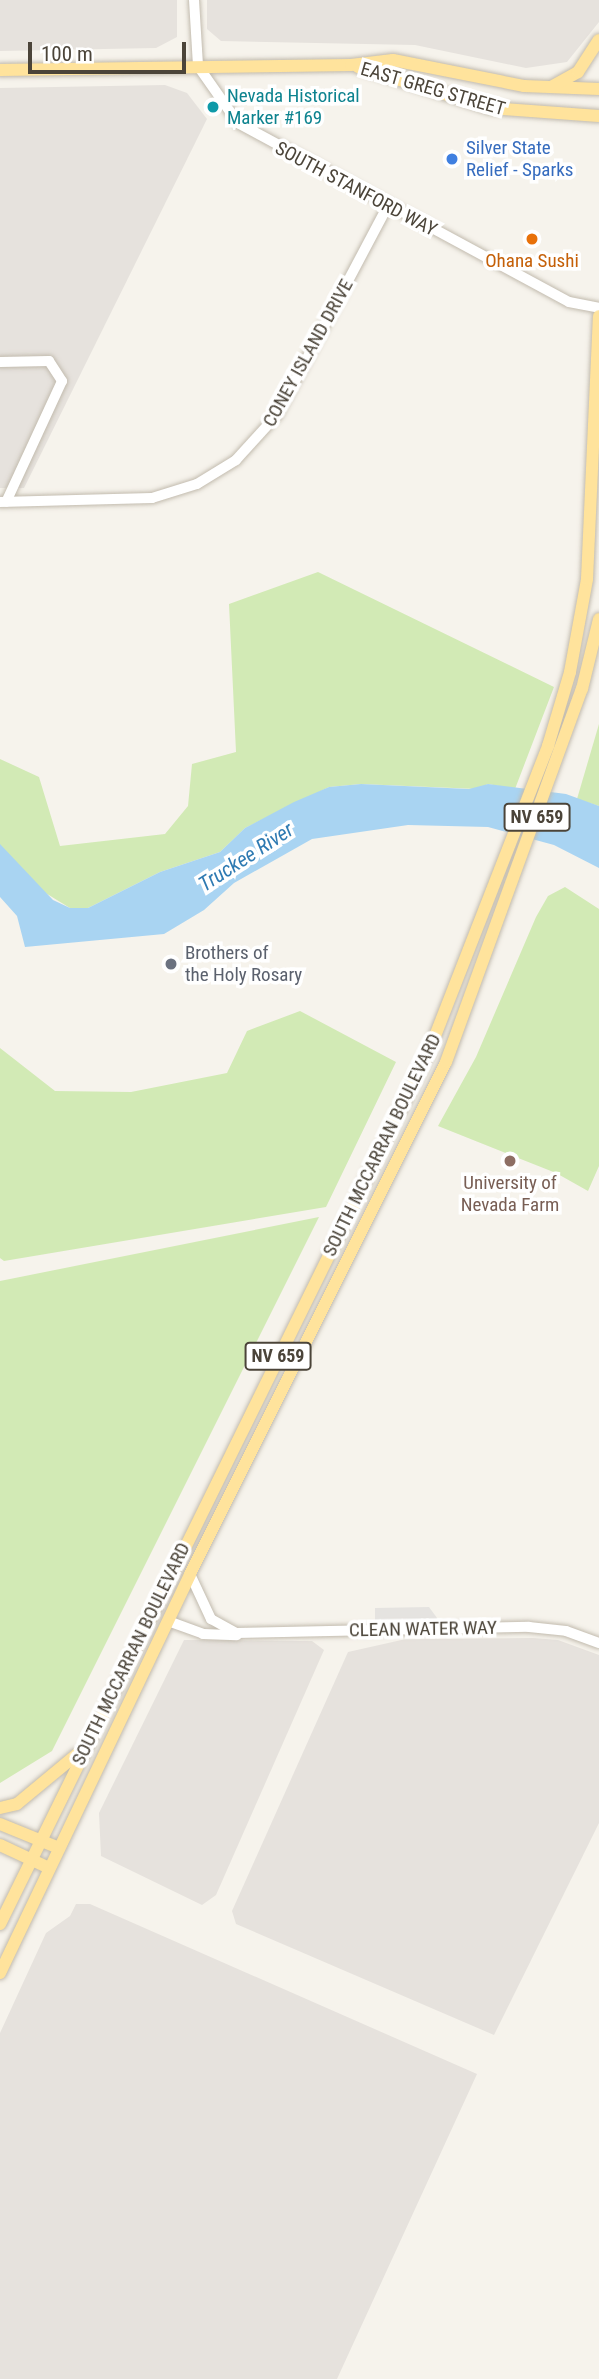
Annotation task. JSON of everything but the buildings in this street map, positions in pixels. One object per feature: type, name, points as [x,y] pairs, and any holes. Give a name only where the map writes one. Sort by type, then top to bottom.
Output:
[{"type":"main road","points":[[551,87],[578,72],[599,40]]},
{"type":"main road","name":"EAST GREG STREET","points":[[0,70],[351,65],[411,61],[500,82],[599,89]]},
{"type":"main road","name":"EAST GREG STREET","points":[[351,65],[490,108],[599,116]]},
{"type":"main road","name":"SOUTH MCCARRAN BOULEVARD","points":[[0,1924],[428,1054],[542,762],[570,672],[583,611],[599,316]]},
{"type":"main road","name":"SOUTH MCCARRAN BOULEVARD","points":[[0,1973],[190,1574],[415,1127],[470,1006],[582,689],[599,619]]},
{"type":"main road","points":[[396,1118],[415,1127]]},
{"type":"main road","points":[[0,1808],[17,1804],[41,1787],[86,1745]]},
{"type":"main road","points":[[0,1824],[59,1848]]},
{"type":"main road","points":[[0,1844],[49,1868]]},
{"type":"street","name":"SOUTH STANFORD WAY","points":[[194,0],[198,66],[225,109],[245,129],[569,302],[599,308]]},
{"type":"street","name":"CONEY ISLAND DRIVE","points":[[3,502],[152,498],[197,484],[236,460],[277,415],[387,207]]},
{"type":"street","points":[[0,362],[49,360],[62,381],[3,502]]},
{"type":"street","name":"CLEAN WATER WAY","points":[[190,1574],[211,1619],[222,1628],[244,1633]]},
{"type":"street","name":"CLEAN WATER WAY","points":[[168,1621],[211,1636],[529,1627],[566,1631],[599,1643]]},
{"type":"shaded area","points":[[0,0],[177,0],[177,37],[156,48],[0,51]]},
{"type":"shaded area","points":[[207,0],[599,0],[599,22],[567,62],[526,68],[415,45],[221,41],[207,29]]},
{"type":"shaded area","points":[[165,85],[187,93],[207,119],[24,488],[0,488],[0,88]]},
{"type":"shaded area","points":[[429,1607],[440,1622],[375,1625],[375,1608]]},
{"type":"shaded area","points":[[406,1639],[558,1640],[599,1655],[599,1823],[494,2035],[236,1924],[232,1911],[348,1652]]},
{"type":"shaded area","points":[[184,1640],[312,1641],[324,1650],[216,1895],[202,1905],[101,1856],[99,1813]]},
{"type":"shaded area","points":[[76,1904],[90,1904],[477,2074],[337,2379],[0,2379],[0,2033],[46,1933],[70,1916]]},
{"type":"green space","points":[[318,572],[554,687],[515,789],[488,784],[477,789],[361,784],[329,787],[245,828],[220,852],[160,872],[88,908],[70,908],[39,889],[0,850],[0,759],[39,777],[60,846],[165,834],[188,806],[192,764],[236,752],[229,604]]},
{"type":"green space","points":[[599,724],[599,806],[577,799]]},
{"type":"green space","points":[[565,887],[599,909],[599,1166],[588,1191],[556,1173],[438,1126],[476,1057],[536,917],[548,896]]},
{"type":"green space","points":[[300,1011],[396,1062],[326,1207],[4,1261],[0,1258],[0,1048],[55,1091],[131,1092],[227,1073],[247,1031]]},
{"type":"green space","points":[[319,1217],[52,1751],[0,1783],[0,1281]]},
{"type":"water","name":"Truckee River","points":[[361,784],[469,789],[488,784],[566,794],[599,806],[599,868],[554,845],[488,827],[408,825],[312,839],[234,883],[204,910],[164,934],[25,947],[17,916],[0,897],[0,844],[53,900],[70,908],[88,908],[160,872],[220,852],[245,828],[294,802],[329,787]]},
{"type":"place","name":"Nevada Historical Marker #169","points":[[213,107]]},
{"type":"place","name":"Silver State Relief - Sparks","points":[[452,159]]},
{"type":"place","name":"Ohana Sushi","points":[[532,239]]},
{"type":"place","name":"Brothers of the Holy Rosary","points":[[171,964]]},
{"type":"place","name":"University of Nevada Farm","points":[[510,1161]]}]
